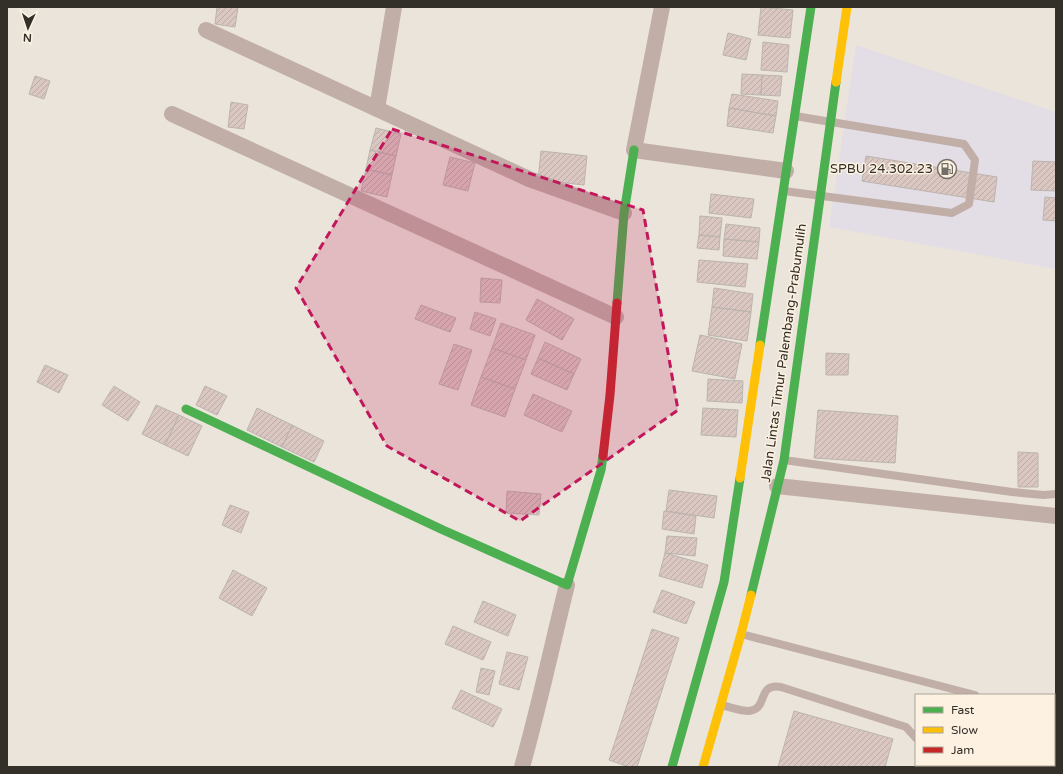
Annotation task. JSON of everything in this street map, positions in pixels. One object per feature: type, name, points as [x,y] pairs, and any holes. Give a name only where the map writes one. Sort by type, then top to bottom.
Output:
[{"type":"main road","name":"Jalan Lintas Timur Palembang-Prabumulih","points":[[672,767],[724,582],[811,7]]},
{"type":"main road","name":"Jalan Lintas Timur Palembang-Prabumulih","points":[[703,767],[741,634],[784,460],[847,7]]},
{"type":"main road","points":[[186,409],[443,530],[567,585],[601,470],[610,395],[624,213],[634,150]]},
{"type":"street","points":[[377,109],[394,7]]},
{"type":"street","points":[[662,7],[634,150],[711,162],[786,171]]},
{"type":"street","points":[[206,30],[529,179],[624,213]]},
{"type":"street","points":[[172,114],[616,317]]},
{"type":"street","points":[[777,486],[1056,516]]},
{"type":"street","points":[[522,767],[538,710],[544,677],[567,585]]},
{"type":"lane","points":[[783,191],[952,213],[969,204],[975,160],[964,144],[794,116]]},
{"type":"lane","points":[[784,460],[1012,492],[1043,495],[1056,494]]},
{"type":"lane","points":[[741,634],[972,694]]},
{"type":"lane","points":[[720,705],[749,711],[756,709],[761,704],[763,695],[768,689],[773,686],[781,687],[906,727],[915,737]]},
{"type":"highlighted area","points":[[392,129],[643,210],[678,410],[520,521],[387,446],[296,288]]},
{"type":"shaded area","name":"SPBU 24.302.23","points":[[856,45],[1056,112],[1056,269],[829,227]]},
{"type":"building","points":[[217,7],[238,7],[235,27],[215,24]]},
{"type":"building","points":[[761,7],[793,10],[790,38],[758,35]]},
{"type":"building","points":[[728,33],[751,39],[746,60],[723,55]]},
{"type":"building","points":[[763,42],[789,45],[787,72],[761,70]]},
{"type":"building","points":[[742,74],[762,75],[761,95],[741,94]]},
{"type":"building","points":[[762,75],[782,76],[780,96],[761,95]]},
{"type":"building","points":[[35,76],[50,81],[44,99],[29,94]]},
{"type":"building","points":[[732,94],[778,101],[776,116],[729,108]]},
{"type":"building","points":[[231,102],[248,105],[244,129],[228,127]]},
{"type":"building","points":[[729,108],[776,116],[773,133],[727,126]]},
{"type":"building","points":[[376,128],[401,134],[396,156],[370,150]]},
{"type":"building","points":[[370,150],[396,156],[392,175],[366,169]]},
{"type":"building","points":[[541,151],[587,156],[584,185],[538,180]]},
{"type":"building","points":[[866,156],[997,177],[994,202],[862,181]]},
{"type":"building","points":[[450,157],[475,163],[468,191],[443,185]]},
{"type":"building","points":[[1033,161],[1056,162],[1056,191],[1031,190]]},
{"type":"building","points":[[366,169],[392,175],[387,197],[361,191]]},
{"type":"building","points":[[711,194],[754,199],[751,218],[709,213]]},
{"type":"building","points":[[1045,197],[1056,198],[1056,221],[1043,220]]},
{"type":"building","points":[[700,216],[722,218],[720,237],[699,235]]},
{"type":"building","points":[[726,224],[760,228],[759,242],[724,239]]},
{"type":"building","points":[[699,235],[720,237],[719,250],[697,248]]},
{"type":"building","points":[[724,239],[759,242],[757,259],[723,256]]},
{"type":"building","points":[[699,260],[748,264],[745,287],[697,282]]},
{"type":"building","points":[[481,278],[502,280],[500,303],[480,302]]},
{"type":"building","points":[[714,288],[753,294],[751,312],[712,307]]},
{"type":"building","points":[[537,299],[574,319],[562,340],[526,320]]},
{"type":"building","points":[[421,305],[456,318],[450,332],[415,319]]},
{"type":"building","points":[[712,307],[751,312],[747,341],[708,335]]},
{"type":"building","points":[[475,312],[496,319],[490,336],[470,329]]},
{"type":"building","points":[[501,323],[535,335],[526,360],[492,348]]},
{"type":"building","points":[[700,335],[742,344],[735,379],[692,371]]},
{"type":"building","points":[[545,342],[581,359],[574,374],[538,358]]},
{"type":"building","points":[[454,344],[472,350],[458,390],[439,384]]},
{"type":"building","points":[[492,348],[526,360],[515,389],[481,377]]},
{"type":"building","points":[[826,353],[849,354],[848,375],[826,375]]},
{"type":"building","points":[[538,358],[574,374],[567,390],[531,374]]},
{"type":"building","points":[[45,365],[68,375],[59,393],[37,382]]},
{"type":"building","points":[[481,377],[515,389],[505,417],[471,405]]},
{"type":"building","points":[[708,379],[743,381],[742,403],[707,401]]},
{"type":"building","points":[[114,386],[140,402],[128,421],[102,405]]},
{"type":"building","points":[[205,386],[227,396],[217,415],[196,405]]},
{"type":"building","points":[[533,394],[572,411],[562,432],[524,415]]},
{"type":"building","points":[[156,405],[179,415],[165,445],[142,434]]},
{"type":"building","points":[[257,408],[292,425],[282,447],[247,430]]},
{"type":"building","points":[[703,408],[738,410],[736,437],[701,435]]},
{"type":"building","points":[[818,410],[898,416],[895,463],[814,458]]},
{"type":"building","points":[[179,415],[202,426],[188,456],[165,445]]},
{"type":"building","points":[[292,425],[324,441],[314,462],[282,447]]},
{"type":"building","points":[[1018,452],[1038,453],[1038,487],[1018,487]]},
{"type":"building","points":[[669,490],[717,496],[714,518],[666,511]]},
{"type":"building","points":[[507,491],[541,494],[539,515],[506,513]]},
{"type":"building","points":[[230,505],[249,512],[241,533],[222,525]]},
{"type":"building","points":[[664,511],[696,516],[694,534],[662,529]]},
{"type":"building","points":[[667,536],[697,538],[695,556],[665,553]]},
{"type":"building","points":[[665,553],[708,565],[702,588],[659,576]]},
{"type":"building","points":[[233,570],[267,588],[252,616],[219,598]]},
{"type":"building","points":[[662,590],[695,602],[686,624],[653,612]]},
{"type":"building","points":[[483,601],[516,615],[508,636],[474,622]]},
{"type":"building","points":[[453,626],[491,642],[483,660],[445,644]]},
{"type":"building","points":[[652,629],[679,638],[637,767],[629,767],[609,760]]},
{"type":"building","points":[[507,652],[528,657],[519,690],[499,684]]},
{"type":"building","points":[[481,668],[495,671],[489,695],[476,692]]},
{"type":"building","points":[[461,690],[502,709],[493,727],[452,708]]},
{"type":"building","points":[[794,711],[893,739],[885,767],[778,767]]},
{"type":"building","points":[[976,766],[1002,766],[1002,767]]},
{"type":"traffic: fast","points":[[760,345],[811,7]]},
{"type":"traffic: fast","points":[[751,595],[784,460],[836,82]]},
{"type":"traffic: fast","points":[[617,303],[624,213],[634,150]]},
{"type":"traffic: fast","points":[[186,409],[443,530],[567,585],[601,470],[603,456]]},
{"type":"traffic: fast","points":[[672,767],[724,582],[740,478]]},
{"type":"traffic: slow","points":[[836,82],[847,7]]},
{"type":"traffic: slow","points":[[740,478],[760,345]]},
{"type":"traffic: slow","points":[[703,767],[751,595]]},
{"type":"traffic: jam","points":[[603,456],[610,395],[617,303]]},
{"type":"place","name":"SPBU 24.302.23","points":[[947,169]]}]
